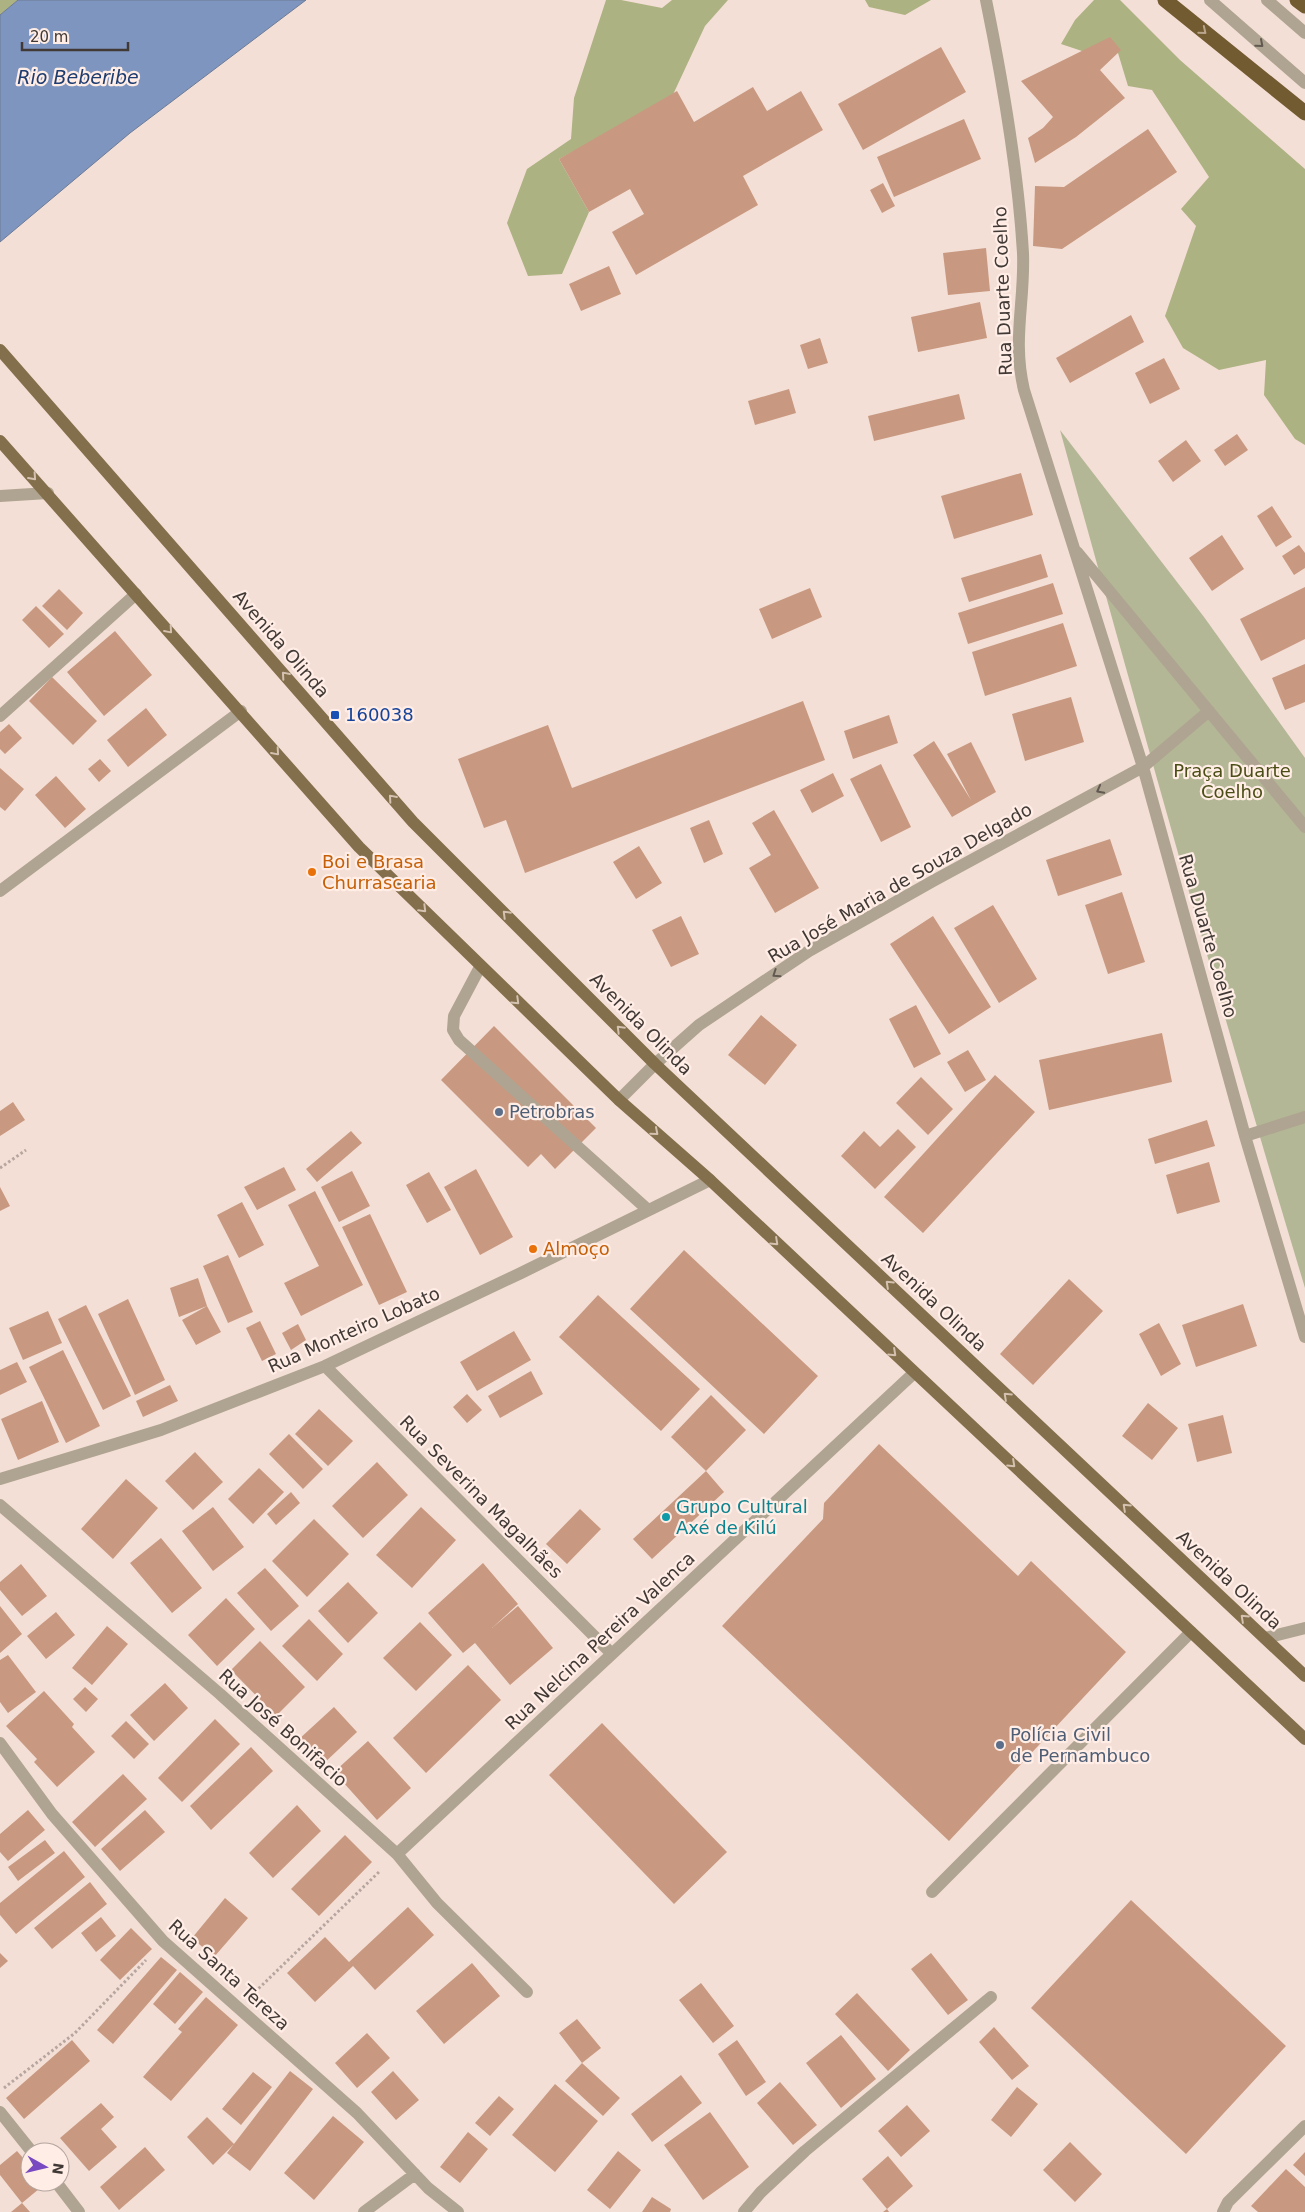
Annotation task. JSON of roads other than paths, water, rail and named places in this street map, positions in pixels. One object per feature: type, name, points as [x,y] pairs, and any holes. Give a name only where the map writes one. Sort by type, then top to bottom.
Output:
[{"type":"highway","points":[[1165,0],[1305,113]]},
{"type":"highway","points":[[1297,0],[1305,6]]},
{"type":"main road","name":"Avenida Olinda","points":[[0,350],[414,822],[655,1064],[1305,1676]]},
{"type":"main road","points":[[0,441],[360,847],[480,967],[619,1100],[710,1180],[1305,1739]]},
{"type":"street","name":"Rua Duarte Coelho","points":[[986,0],[1004,86],[1023,255],[1018,366],[1072,546],[1143,767],[1246,1136],[1305,1337]]},
{"type":"street","points":[[1210,0],[1305,83]]},
{"type":"street","points":[[1267,0],[1305,33]]},
{"type":"street","points":[[0,496],[48,493]]},
{"type":"street","name":"Rua Duarte Coelho","points":[[1072,546],[1305,827]]},
{"type":"street","points":[[0,716],[136,594]]},
{"type":"street","name":"Rua José Maria de Souza Delgado","points":[[619,1100],[655,1064],[699,1025],[809,951],[1143,767],[1210,711]]},
{"type":"street","points":[[0,890],[240,712]]},
{"type":"street","points":[[480,967],[454,1016],[453,1030],[460,1040],[647,1209]]},
{"type":"street","points":[[1246,1136],[1305,1117]]},
{"type":"street","name":"Rua Monteiro Lobato","points":[[0,1479],[161,1430],[325,1366],[521,1273],[647,1209],[710,1180]]},
{"type":"street","name":"Rua Severina Magalhães","points":[[325,1366],[612,1654]]},
{"type":"street","name":"Rua Nelcina Pereira Valenca","points":[[397,1854],[914,1372]]},
{"type":"street","name":"Rua José Bonifacio","points":[[0,1505],[220,1694],[397,1854],[437,1903],[527,1992]]},
{"type":"street","points":[[1265,1638],[1305,1628]]},
{"type":"street","points":[[932,1892],[1191,1632]]},
{"type":"street","name":"Rua Santa Tereza","points":[[0,1743],[52,1814],[163,1941],[357,2113],[416,2174],[458,2212]]},
{"type":"street","points":[[744,2212],[761,2192],[805,2151],[991,1997]]},
{"type":"street","points":[[0,2112],[24,2142]]},
{"type":"street","points":[[1223,2212],[1228,2202],[1305,2126]]},
{"type":"street","points":[[364,2212],[416,2174]]},
{"type":"street","points":[[64,2192],[80,2212]]},
{"type":"water","name":"Rio Beberibe","points":[[18,0],[306,0],[130,133],[0,242],[0,15]]},
{"type":"place","name":"160038","points":[[335,715]]},
{"type":"place","name":"Boi e Brasa Churrascaria","points":[[312,872]]},
{"type":"place","name":"Petrobras","points":[[499,1112]]},
{"type":"place","name":"Almoço","points":[[533,1249]]},
{"type":"place","name":"Grupo Cultural Axé de Kilú","points":[[666,1517]]},
{"type":"place","name":"Polícia Civil de Pernambuco","points":[[1000,1745]]},
{"type":"park label","name":"Praça Duarte Coelho","points":[[1232,781]]}]
